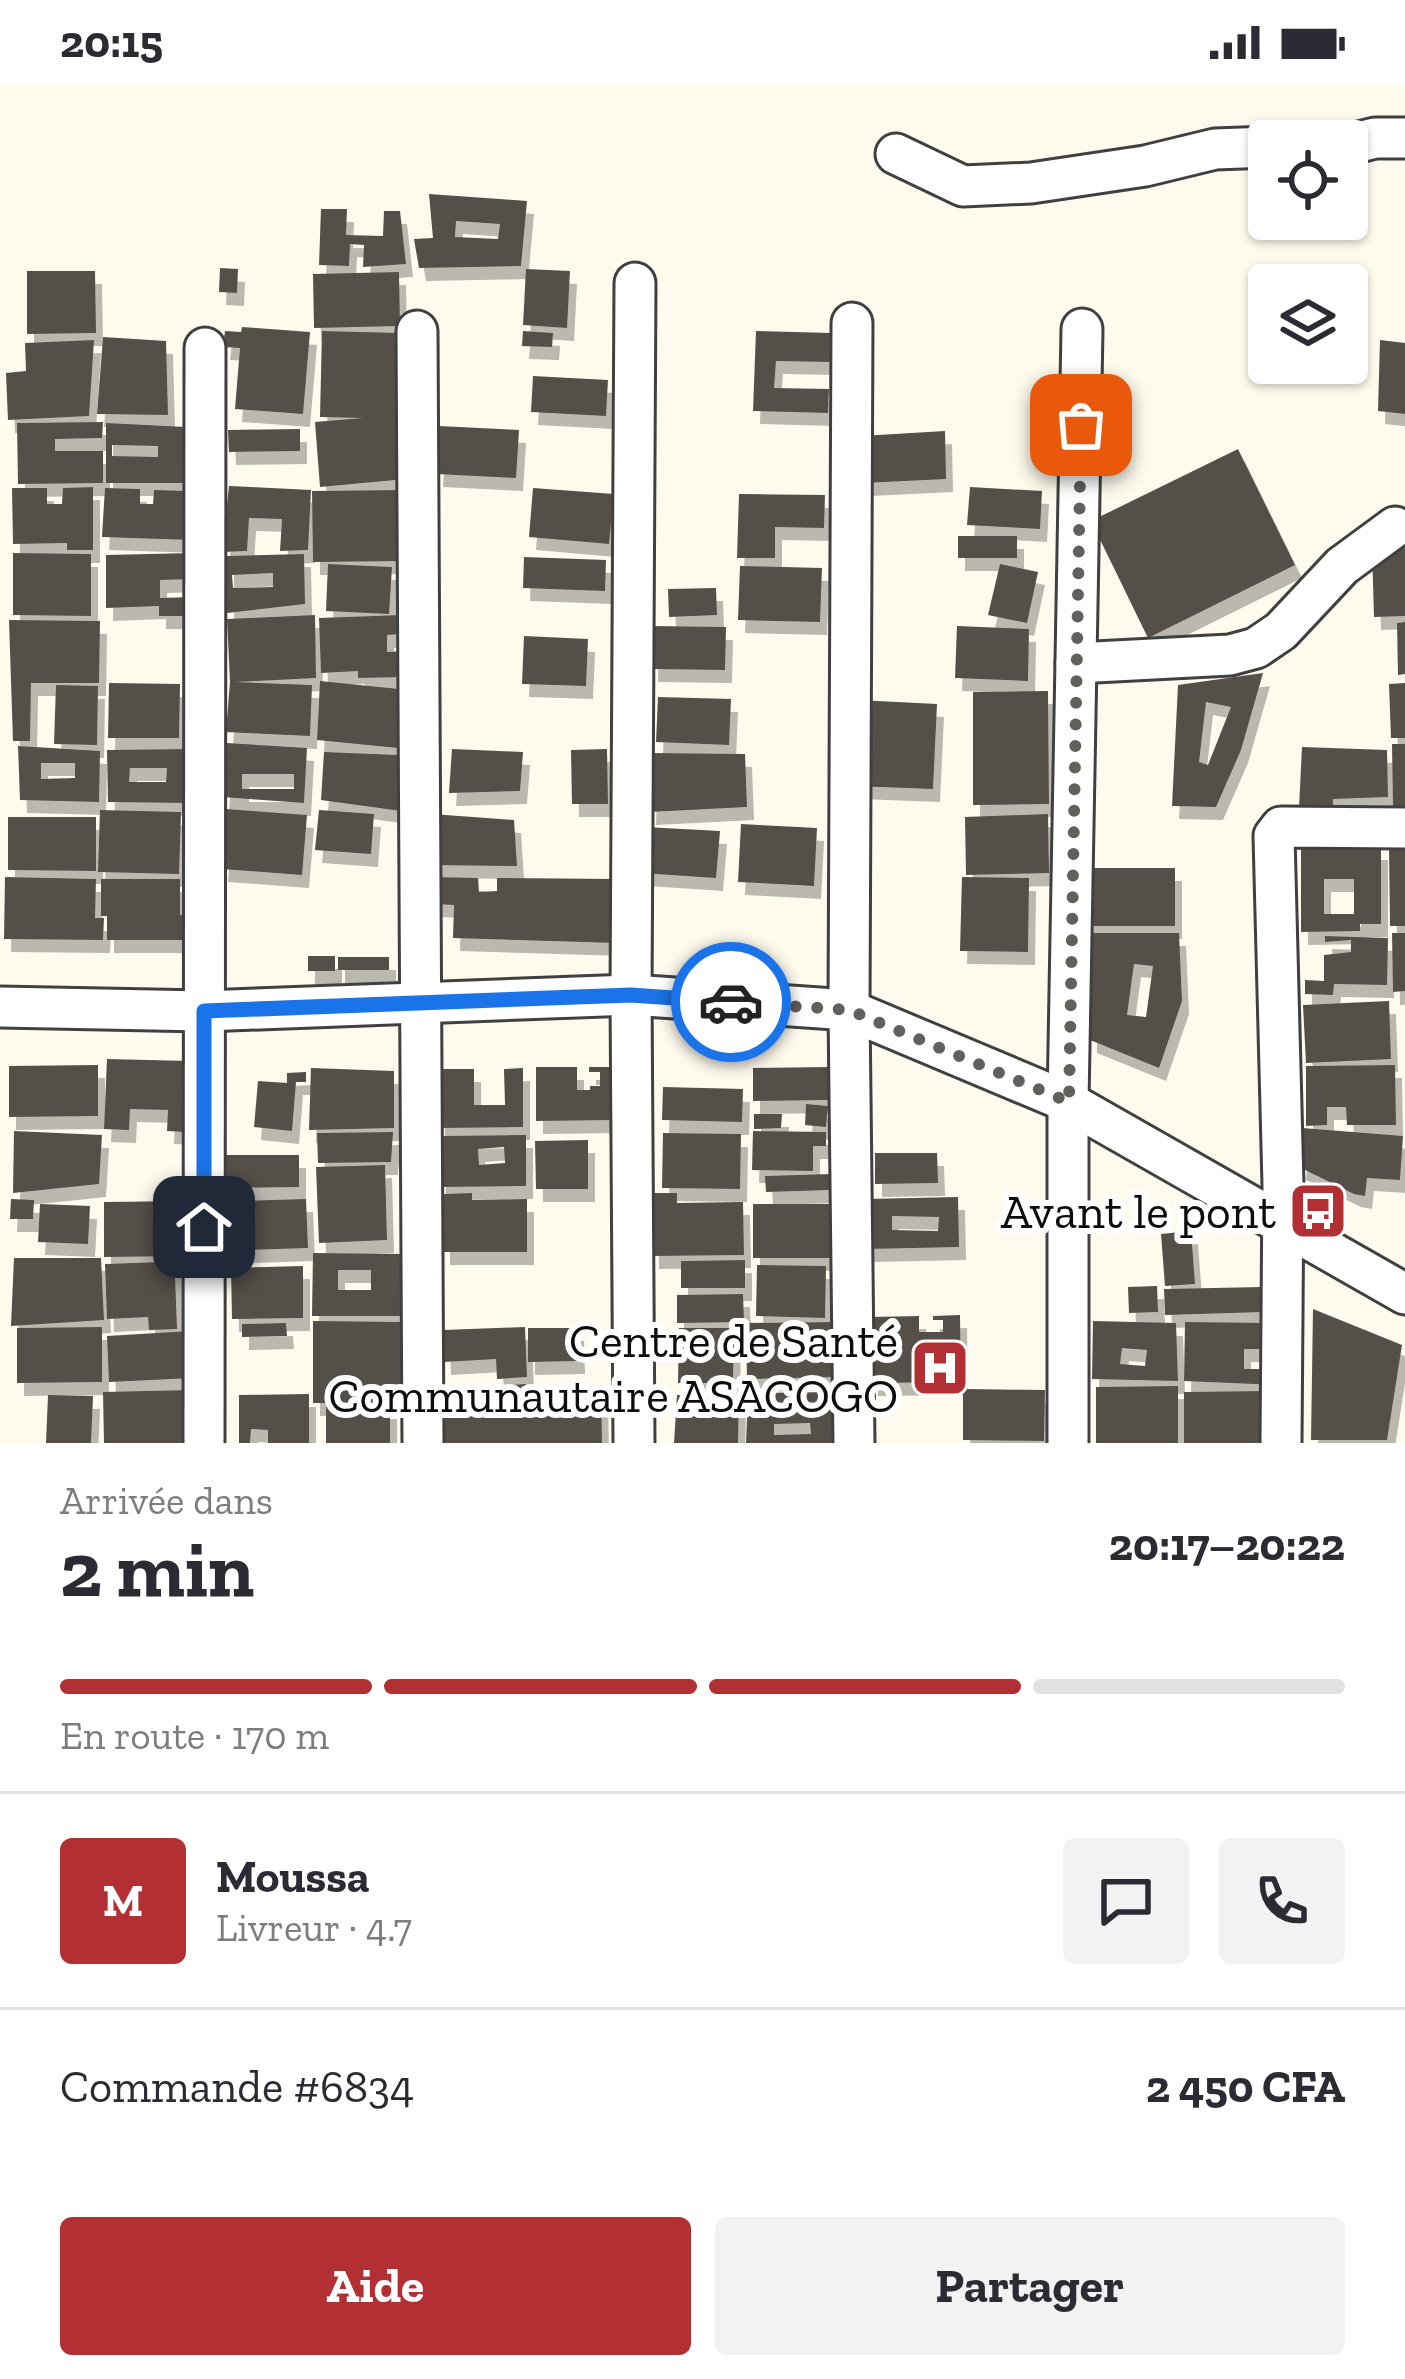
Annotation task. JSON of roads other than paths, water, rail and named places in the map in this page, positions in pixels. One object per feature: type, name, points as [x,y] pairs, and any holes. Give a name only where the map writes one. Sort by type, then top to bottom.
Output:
[{"type":"street","points":[[1368,140],[1405,138]]},
{"type":"street","points":[[896,154],[963,186],[1031,183],[1145,166],[1215,149],[1248,148]]},
{"type":"street","points":[[634,1443],[635,283]]},
{"type":"street","points":[[852,323],[849,1010],[854,1443]]},
{"type":"street","points":[[1068,1443],[1082,329]]},
{"type":"street","points":[[417,332],[423,1443]]},
{"type":"street","points":[[204,1443],[205,348]]},
{"type":"street","points":[[1076,663],[1230,656],[1256,648],[1281,631],[1342,566],[1395,526]]},
{"type":"street","points":[[1281,1443],[1282,1185],[1274,836],[1281,827],[1405,828]]},
{"type":"street","points":[[0,1007],[204,1011],[631,995],[849,1010],[1069,1102],[1405,1294]]},
{"type":"place","name":"Avant le pont","points":[[1318,1211]]},
{"type":"place","name":"Centre de Santé Communautaire ASACOGO","points":[[940,1368]]}]
